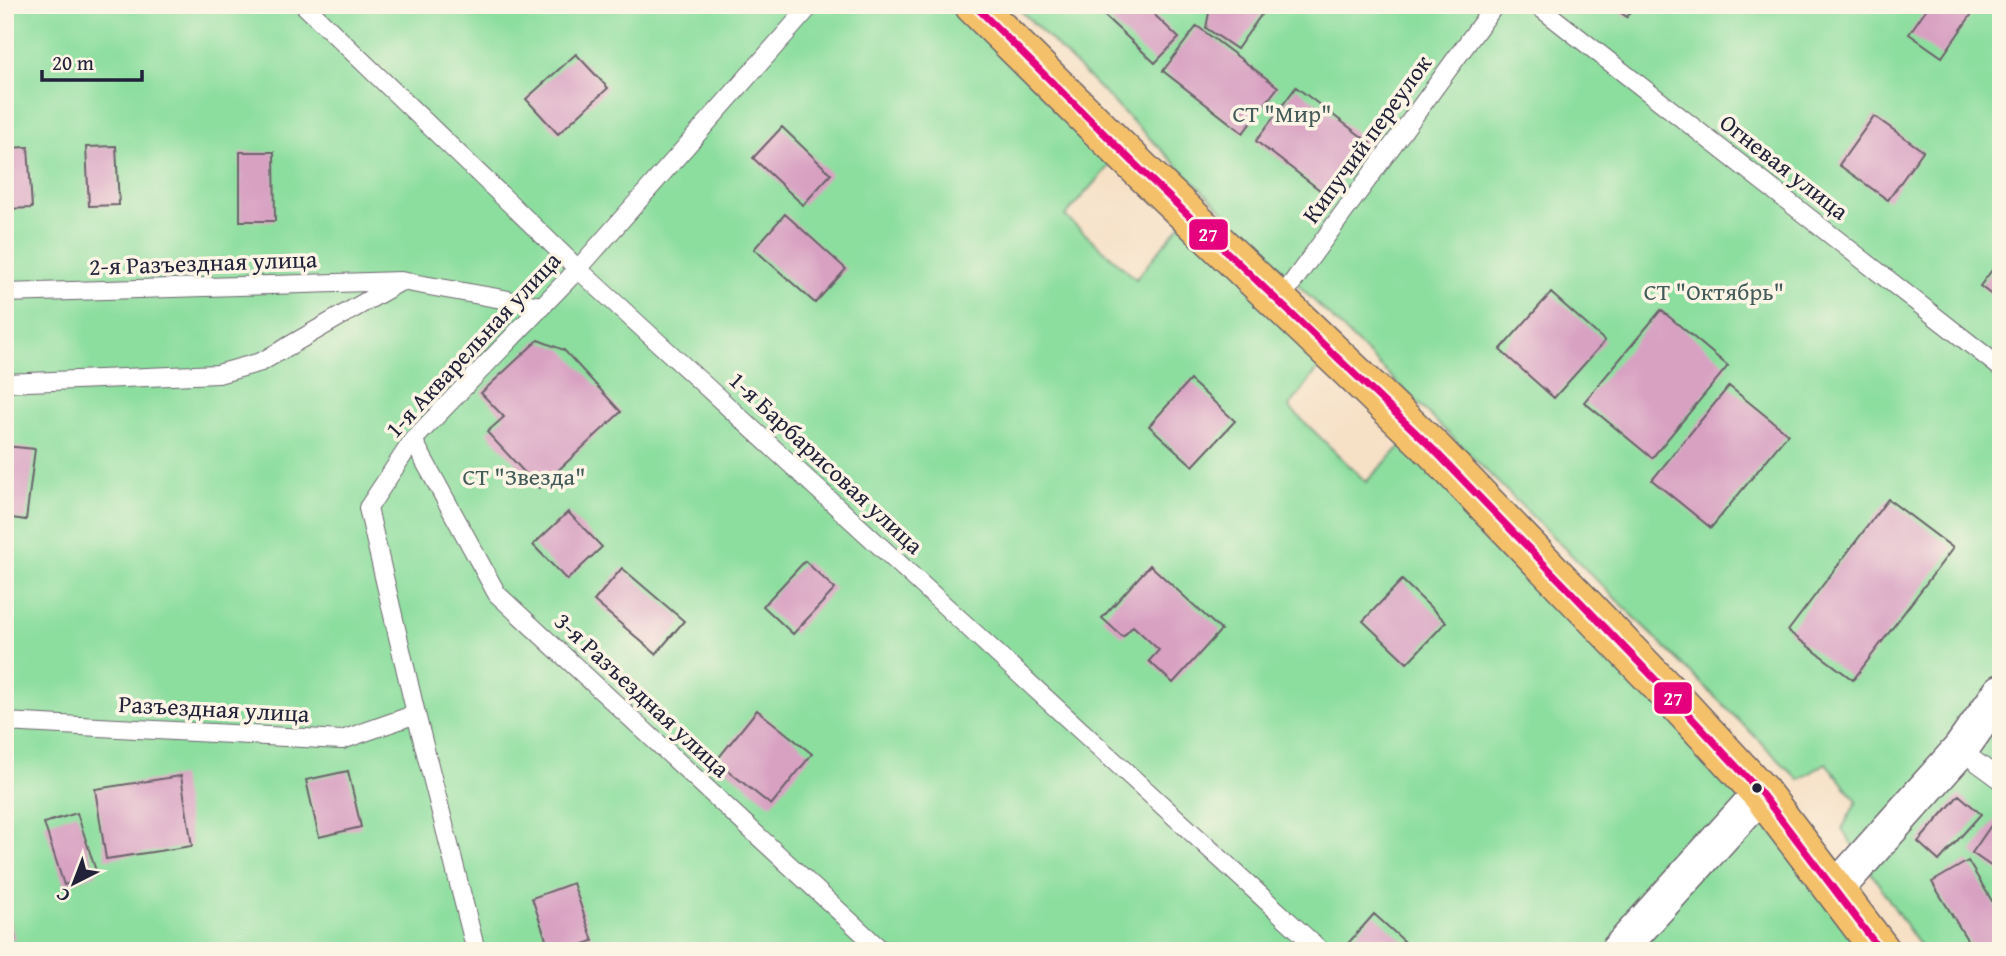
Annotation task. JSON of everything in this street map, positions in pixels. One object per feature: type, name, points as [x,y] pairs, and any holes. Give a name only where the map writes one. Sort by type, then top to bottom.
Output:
[{"type":"main road","points":[[974,5],[1434,450],[1676,701],[1761,793],[1881,951]]},
{"type":"street","points":[[1835,890],[1959,750],[2001,692]]},
{"type":"street","points":[[1618,951],[1761,793]]},
{"type":"lane","name":"1-я Барбарисовая улица","points":[[304,5],[578,269],[1321,951]]},
{"type":"lane","name":"1-я Акварельная улица","points":[[476,951],[416,714],[368,508],[413,440],[578,269],[811,5]]},
{"type":"lane","name":"Кипучий переулок","points":[[1279,301],[1494,5]]},
{"type":"lane","name":"Огневая улица","points":[[1537,5],[2001,368]]},
{"type":"lane","name":"2-я Разъездная улица","points":[[5,293],[401,281],[542,306]]},
{"type":"lane","points":[[5,383],[218,374],[261,362],[401,281]]},
{"type":"lane","name":"3-я Разъездная улица","points":[[413,440],[497,594],[882,951]]},
{"type":"lane","name":"Разъездная улица","points":[[5,722],[342,740],[416,714]]},
{"type":"lane","points":[[1959,750],[2001,780]]},
{"type":"green space","name":"СТ \"Звезда\"","points":[[5,5],[974,5],[1123,150],[1065,216],[1136,279],[1196,205],[1332,351],[1289,407],[1366,482],[1416,431],[1771,799],[1865,951],[5,951]]},
{"type":"green space","name":"СТ \"Октябрь\"","points":[[1015,5],[2001,5],[2001,951],[1923,951],[1842,829],[1857,801],[1826,763],[1799,780]]},
{"type":"building","points":[[7,5],[12,63],[5,63]]},
{"type":"building","points":[[1093,5],[1144,5],[1179,38],[1155,63]]},
{"type":"building","points":[[1215,5],[1268,5],[1237,49],[1206,28],[1209,13]]},
{"type":"building","points":[[1610,5],[1636,5],[1627,17]]},
{"type":"building","points":[[1929,5],[1978,5],[1942,57],[1909,34]]},
{"type":"building","points":[[1197,26],[1278,87],[1243,133],[1163,71]]},
{"type":"building","points":[[576,54],[608,88],[558,134],[526,99]]},
{"type":"building","points":[[1296,87],[1370,143],[1329,197],[1256,141]]},
{"type":"building","points":[[1874,116],[1923,151],[1888,200],[1839,165]]},
{"type":"building","points":[[782,127],[831,174],[803,205],[753,158]]},
{"type":"building","points":[[116,146],[119,205],[89,206],[86,147]]},
{"type":"building","points":[[28,147],[32,208],[5,209],[5,148]]},
{"type":"building","points":[[240,152],[274,152],[275,221],[240,221]]},
{"type":"building","points":[[785,214],[846,269],[815,303],[754,249]]},
{"type":"building","points":[[2001,258],[2001,302],[1980,286]]},
{"type":"building","points":[[1551,293],[1605,341],[1554,398],[1500,350]]},
{"type":"building","points":[[1661,310],[1728,366],[1652,458],[1584,402]]},
{"type":"building","points":[[538,340],[564,350],[621,412],[539,488],[487,432],[504,417],[481,393]]},
{"type":"building","points":[[1190,380],[1235,421],[1193,466],[1149,426]]},
{"type":"building","points":[[1729,386],[1788,434],[1711,528],[1652,480]]},
{"type":"building","points":[[5,446],[35,449],[26,520],[5,517]]},
{"type":"building","points":[[1888,499],[1953,548],[1853,680],[1788,631]]},
{"type":"building","points":[[568,512],[602,547],[567,580],[533,545]]},
{"type":"building","points":[[805,561],[835,589],[793,634],[763,606]]},
{"type":"building","points":[[1150,565],[1221,630],[1173,683],[1149,661],[1159,650],[1133,626],[1123,637],[1102,618]]},
{"type":"building","points":[[622,568],[684,621],[656,654],[594,601]]},
{"type":"building","points":[[1402,580],[1446,622],[1407,663],[1363,621]]},
{"type":"building","points":[[757,710],[812,754],[771,805],[716,761]]},
{"type":"building","points":[[348,771],[361,827],[319,837],[306,780]]},
{"type":"building","points":[[181,776],[192,846],[106,859],[95,789]]},
{"type":"building","points":[[1959,795],[1981,814],[1939,861],[1918,842]]},
{"type":"building","points":[[2001,811],[2001,873],[1972,853]]},
{"type":"building","points":[[77,813],[97,874],[64,885],[44,823]]},
{"type":"building","points":[[1968,861],[2001,916],[2001,946],[1992,951],[1974,951],[1932,882]]},
{"type":"building","points":[[573,883],[593,941],[564,951],[550,951],[532,898]]},
{"type":"building","points":[[5,905],[15,938],[5,941]]},
{"type":"building","points":[[1374,914],[1404,941],[1396,951],[1343,949]]},
{"type":"transit line","name":"27","points":[[974,5],[1142,171],[1434,450],[1676,701],[1761,793],[1881,951]]},
{"type":"park label","name":"СТ \"Мир\"","points":[[1282,114]]}]
